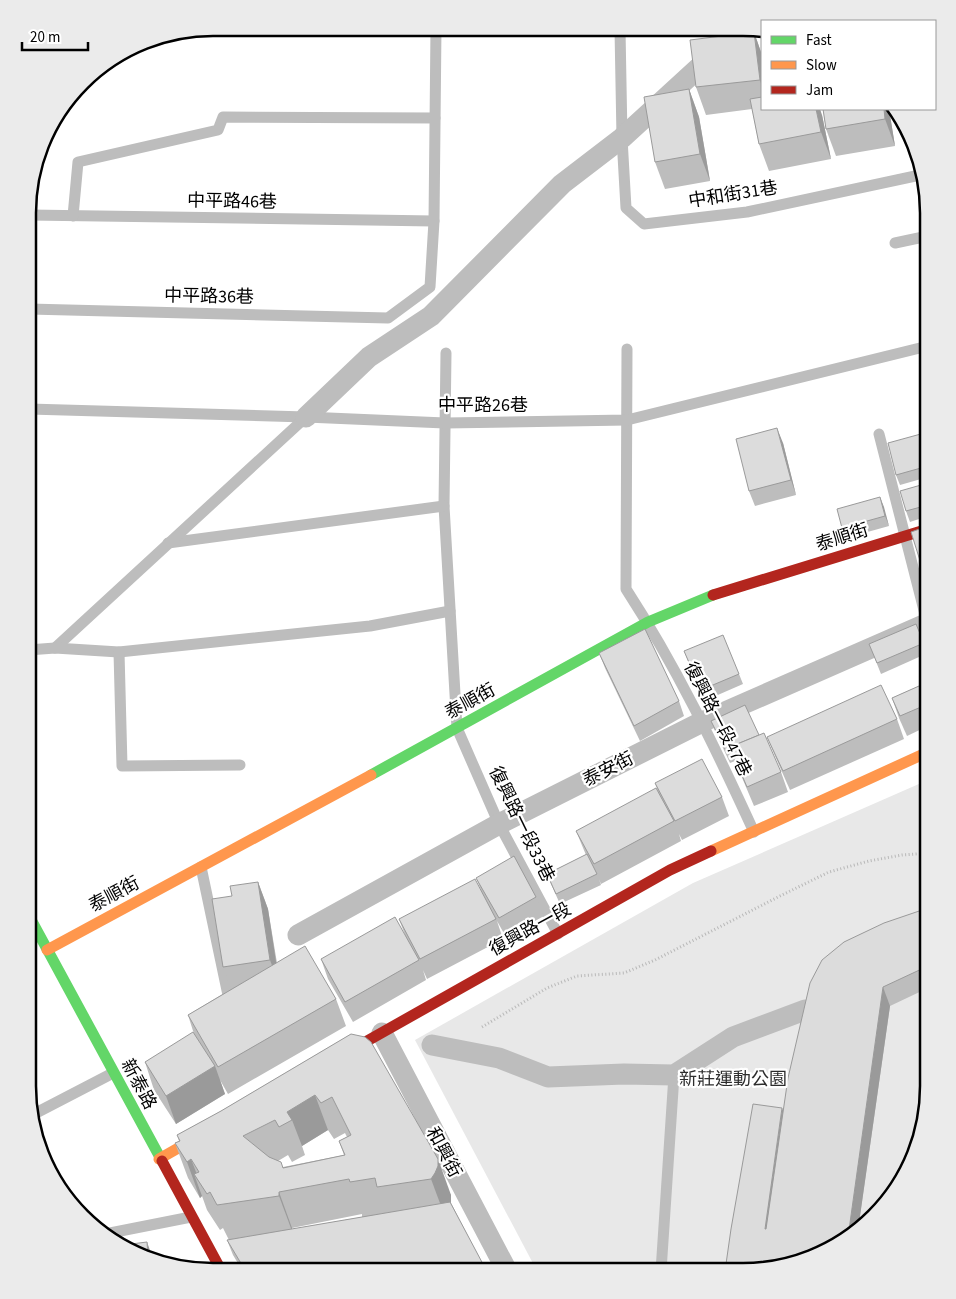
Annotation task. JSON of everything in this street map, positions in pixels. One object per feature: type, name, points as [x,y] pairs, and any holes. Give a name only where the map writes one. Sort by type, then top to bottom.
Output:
[{"type":"street","points":[[306,417],[369,357],[431,316],[562,184],[622,138],[733,36]]},
{"type":"street","name":"泰順街","points":[[47,950],[457,728],[648,622],[712,595],[920,532]]},
{"type":"street","name":"泰安街","points":[[298,935],[499,824],[702,722],[920,629]]},
{"type":"street","name":"復興路一段","points":[[323,1066],[670,870],[919,756]]},
{"type":"street","name":"新泰路","points":[[36,929],[217,1263]]},
{"type":"street","points":[[432,1045],[499,1058],[548,1077],[624,1074],[674,1075],[733,1037],[804,1010]]},
{"type":"street","name":"和興街","points":[[382,1033],[503,1263]]},
{"type":"street","points":[[160,1159],[220,1124]]},
{"type":"lane","name":"中和街31巷","points":[[620,36],[622,138],[626,208],[644,224],[747,212],[916,176]]},
{"type":"lane","points":[[434,221],[436,37]]},
{"type":"lane","points":[[73,216],[78,162],[218,130],[223,118],[435,118]]},
{"type":"lane","name":"中平路46巷","points":[[36,215],[434,221]]},
{"type":"lane","name":"中平路36巷","points":[[36,309],[388,318],[430,287],[434,221]]},
{"type":"lane","points":[[895,243],[920,238]]},
{"type":"lane","name":"中平路26巷","points":[[36,409],[445,423],[627,420],[920,348]]},
{"type":"lane","name":"復興路一段47巷","points":[[627,349],[626,589],[648,622],[702,722],[754,832]]},
{"type":"lane","points":[[446,353],[444,506],[457,728]]},
{"type":"lane","points":[[55,648],[306,417]]},
{"type":"lane","points":[[879,434],[920,594]]},
{"type":"lane","points":[[168,544],[444,506]]},
{"type":"lane","points":[[36,649],[55,648],[118,652],[370,626],[450,611]]},
{"type":"lane","points":[[118,652],[122,766],[240,765]]},
{"type":"lane","name":"復興路一段33巷","points":[[457,728],[499,824],[558,934]]},
{"type":"lane","points":[[201,867],[228,995]]},
{"type":"lane","points":[[38,1112],[113,1073]]},
{"type":"lane","points":[[662,1263],[674,1075]]},
{"type":"lane","points":[[114,1232],[192,1217]]},
{"type":"path","points":[[482,1027],[547,988],[577,976],[624,974],[829,872],[869,861],[919,854]]},
{"type":"green space","name":"新莊運動公園","points":[[919,784],[919,1098],[914,1132],[902,1164],[883,1194],[860,1219],[821,1245],[789,1257],[743,1263],[533,1263],[415,1040],[693,883]]},
{"type":"building","points":[[722,36],[755,37],[760,80],[696,87],[690,40]]},
{"type":"building","points":[[689,89],[700,154],[655,162],[644,97]]},
{"type":"building","points":[[761,97],[761,110],[816,110],[821,132],[759,144],[750,99]]},
{"type":"building","points":[[823,110],[884,110],[885,119],[826,129]]},
{"type":"building","points":[[777,428],[791,480],[749,491],[736,439]]},
{"type":"building","points":[[920,434],[920,468],[896,475],[888,443]]},
{"type":"building","points":[[920,485],[920,507],[906,511],[900,491]]},
{"type":"building","points":[[880,497],[885,516],[842,528],[837,509]]},
{"type":"building","points":[[920,529],[920,559],[911,532]]},
{"type":"building","points":[[916,624],[920,632],[920,645],[877,663],[869,644]]},
{"type":"building","points":[[645,629],[679,701],[634,726],[599,653]]},
{"type":"building","points":[[723,635],[739,674],[701,690],[684,651]]},
{"type":"building","points":[[881,685],[897,719],[783,771],[767,737]]},
{"type":"building","points":[[919,686],[919,708],[900,716],[892,698]]},
{"type":"building","points":[[745,705],[759,735],[730,747],[731,751],[727,753],[711,721]]},
{"type":"building","points":[[764,733],[781,772],[747,787],[730,747]]},
{"type":"building","points":[[702,759],[722,797],[675,821],[655,783]]},
{"type":"building","points":[[656,788],[674,821],[594,864],[576,831]]},
{"type":"building","points":[[587,854],[597,874],[556,894],[547,874]]},
{"type":"building","points":[[514,856],[536,897],[499,918],[476,878]]},
{"type":"building","points":[[475,879],[496,919],[420,959],[399,919]]},
{"type":"building","points":[[258,882],[270,960],[223,967],[212,899],[232,896],[230,886]]},
{"type":"building","points":[[919,911],[919,970],[883,987],[849,1227],[821,1245],[789,1257],[766,1261],[726,1263],[753,1104],[782,1108],[766,1229],[788,1078],[810,983],[822,960],[844,942],[884,923]]},
{"type":"building","points":[[395,917],[419,960],[345,1002],[321,959]]},
{"type":"building","points":[[305,946],[336,999],[218,1067],[188,1015]]},
{"type":"building","points":[[193,1032],[215,1066],[166,1096],[145,1062]]},
{"type":"building","points":[[351,1034],[365,1037],[371,1042],[438,1159],[438,1166],[431,1179],[377,1187],[375,1178],[350,1182],[349,1179],[279,1192],[279,1196],[217,1205],[210,1192],[207,1194],[194,1174],[199,1172],[191,1159],[187,1162],[175,1143],[180,1141],[177,1135]],"holes":[[[315,1095],[321,1103],[332,1097],[351,1135],[339,1141],[345,1155],[283,1168],[281,1162],[269,1157],[243,1136],[275,1120],[279,1127],[292,1120],[287,1112]]]},
{"type":"building","points":[[450,1202],[482,1263],[241,1263],[227,1240]]},
{"type":"building","points":[[147,1242],[148,1250],[135,1245],[133,1244]]},
{"type":"traffic: fast","points":[[371,775],[648,622],[713,595]]},
{"type":"traffic: fast","points":[[36,929],[162,1161]]},
{"type":"traffic: slow","points":[[711,851],[919,756]]},
{"type":"traffic: slow","points":[[47,950],[371,775]]},
{"type":"traffic: slow","points":[[159,1159],[210,1130]]},
{"type":"traffic: jam","points":[[713,595],[920,532]]},
{"type":"traffic: jam","points":[[337,1058],[670,870],[711,851]]},
{"type":"traffic: jam","points":[[162,1161],[217,1263]]}]
